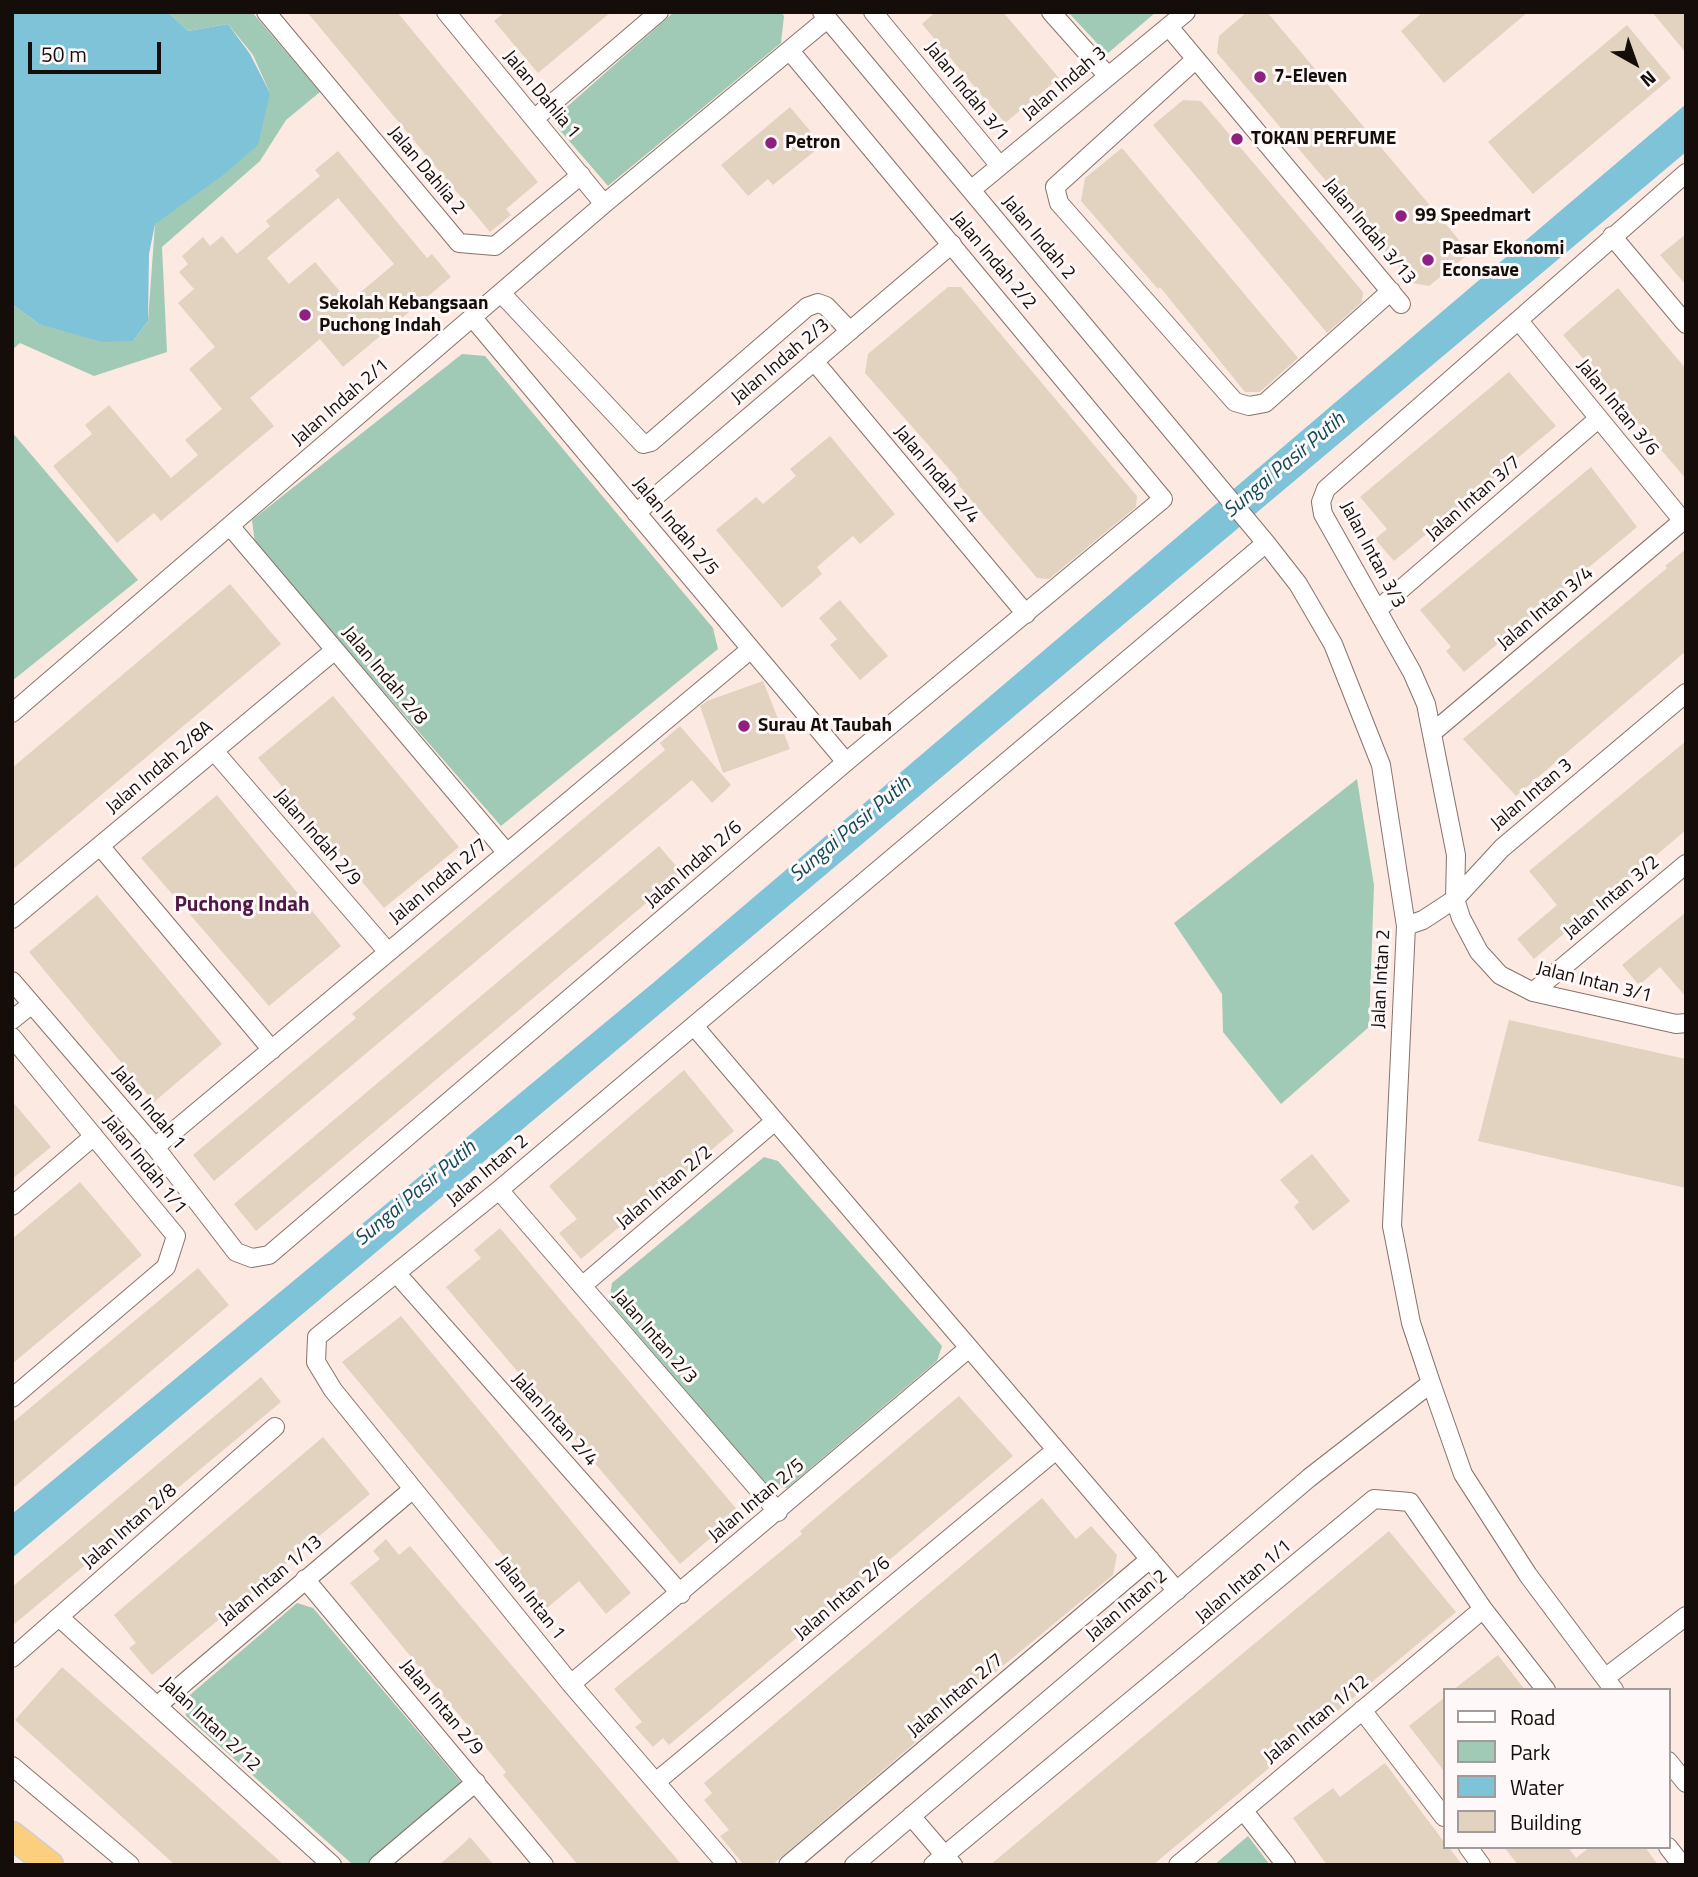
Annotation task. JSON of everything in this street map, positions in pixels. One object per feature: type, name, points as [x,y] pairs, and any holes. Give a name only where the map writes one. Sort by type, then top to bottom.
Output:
[{"type":"highway","points":[[12,1835],[50,1865]]},
{"type":"street","name":"Jalan Dahlia 2","points":[[266,12],[459,243],[495,246],[581,175]]},
{"type":"street","name":"Jalan Dahlia 1","points":[[446,12],[604,204]]},
{"type":"street","points":[[534,119],[659,12]]},
{"type":"street","name":"Jalan Indah 3/1","points":[[873,12],[1000,166]]},
{"type":"street","points":[[1051,12],[1107,75]]},
{"type":"street","name":"Jalan Indah 3","points":[[971,190],[1186,12]]},
{"type":"street","name":"Jalan Indah 2/1","points":[[12,713],[604,204],[790,51],[825,15]]},
{"type":"street","name":"Jalan Indah 2","points":[[825,15],[1250,526]]},
{"type":"street","name":"Jalan Indah 3/13","points":[[1169,26],[1396,297],[1265,403],[1249,406],[1235,402],[1059,203],[1055,187],[1196,59]]},
{"type":"street","name":"Jalan Indah 2/2","points":[[790,51],[1163,499]]},
{"type":"street","name":"Jalan Intan 3/3","points":[[1455,899],[1456,855],[1426,704],[1412,671],[1323,514],[1321,502],[1326,489],[1686,173]]},
{"type":"street","points":[[1612,236],[1686,324]]},
{"type":"street","name":"Jalan Indah 2/3","points":[[636,513],[952,244]]},
{"type":"street","points":[[501,293],[643,444],[651,442],[807,307],[818,303],[826,306],[850,331]]},
{"type":"street","name":"Jalan Indah 2/5","points":[[472,317],[846,762]]},
{"type":"street","name":"Jalan Intan 3/6","points":[[1520,321],[1598,419],[1684,519]]},
{"type":"street","name":"Jalan Indah 2/4","points":[[814,361],[1026,614]]},
{"type":"street","name":"Jalan Intan 3/7","points":[[1377,610],[1598,419]]},
{"type":"street","name":"Jalan Indah 2/6","points":[[252,1258],[269,1255],[846,762],[1163,499]]},
{"type":"street","name":"Jalan Intan 3/4","points":[[1432,733],[1684,519]]},
{"type":"street","name":"Jalan Indah 2/8","points":[[230,526],[507,853]]},
{"type":"street","name":"Jalan Intan 2","points":[[1250,526],[1298,584],[1333,644],[1381,765],[1406,926],[1392,1226],[1410,1323],[1463,1474],[1528,1575],[1609,1684]]},
{"type":"street","name":"Jalan Intan 2","points":[[316,1350],[317,1337],[499,1190],[1266,543]]},
{"type":"street","name":"Jalan Indah 2/7","points":[[155,1147],[751,649]]},
{"type":"street","name":"Jalan Indah 2/8A","points":[[12,919],[335,650]]},
{"type":"street","name":"Jalan Intan 3","points":[[1406,926],[1423,920],[1455,899],[1502,848],[1686,693]]},
{"type":"street","name":"Jalan Indah 2/9","points":[[214,751],[388,952]]},
{"type":"street","points":[[100,846],[272,1050]]},
{"type":"street","name":"Jalan Intan 3/2","points":[[1533,992],[1686,864]]},
{"type":"street","name":"Jalan Intan 3/1","points":[[1455,899],[1461,918],[1479,952],[1500,975],[1533,992],[1676,1024],[1686,1023]]},
{"type":"street","name":"Jalan Indah 1","points":[[12,981],[155,1147],[236,1252],[252,1258]]},
{"type":"street","points":[[12,1020],[32,1004]]},
{"type":"street","points":[[694,1026],[1177,1591]]},
{"type":"street","name":"Jalan Indah 1/1","points":[[12,1037],[176,1236],[166,1267],[12,1398]]},
{"type":"street","name":"Jalan Intan 2/2","points":[[582,1286],[775,1121]]},
{"type":"street","points":[[12,1206],[94,1136]]},
{"type":"street","name":"Jalan Intan 2/3","points":[[499,1190],[778,1512]]},
{"type":"street","name":"Jalan Intan 2/4","points":[[397,1274],[681,1594]]},
{"type":"street","name":"Jalan Intan 2/5","points":[[571,1684],[681,1594],[969,1348]]},
{"type":"street","name":"Jalan Intan 1","points":[[316,1350],[316,1362],[333,1391],[571,1684],[727,1865]]},
{"type":"street","name":"Jalan Intan 2","points":[[854,1865],[1368,1429],[1431,1383]]},
{"type":"street","name":"Jalan Intan 2/8","points":[[12,1658],[275,1427]]},
{"type":"street","name":"Jalan Intan 2/6","points":[[657,1781],[1056,1450]]},
{"type":"street","name":"Jalan Intan 1/13","points":[[158,1705],[413,1489]]},
{"type":"street","name":"Jalan Intan 1/1","points":[[943,1861],[1374,1499],[1410,1502],[1483,1609],[1544,1688]]},
{"type":"street","name":"Jalan Intan 2/7","points":[[788,1865],[1150,1559]]},
{"type":"street","name":"Jalan Intan 2/9","points":[[305,1579],[544,1865]]},
{"type":"street","name":"Jalan Intan 1/12","points":[[1178,1865],[1483,1609]]},
{"type":"street","points":[[1609,1684],[1686,1616]]},
{"type":"street","name":"Jalan Intan 2/12","points":[[59,1617],[332,1865]]},
{"type":"street","points":[[1362,1710],[1442,1814]]},
{"type":"street","points":[[1670,1763],[1686,1783]]},
{"type":"street","points":[[12,1766],[130,1865]]},
{"type":"street","points":[[378,1865],[476,1782]]},
{"type":"street","points":[[1244,1810],[1286,1865]]},
{"type":"street","points":[[911,1816],[943,1861]]},
{"type":"street","points":[[1469,1849],[1481,1865]]},
{"type":"street","points":[[1670,1849],[1682,1865]]},
{"type":"green space","points":[[168,12],[252,12],[320,92],[286,120],[260,161],[162,247],[167,352],[94,376],[20,343],[12,350],[12,304],[39,324],[133,341],[148,321],[155,224],[270,93],[253,55],[228,24],[188,31]]},
{"type":"green space","points":[[674,12],[781,12],[784,16],[781,43],[608,186],[558,128],[560,113]]},
{"type":"green space","points":[[1068,12],[1156,12],[1107,54]]},
{"type":"green space","points":[[462,354],[485,356],[713,628],[718,649],[501,826],[255,544],[252,520]]},
{"type":"green space","points":[[12,432],[138,580],[12,681]]},
{"type":"green space","points":[[1357,779],[1374,885],[1369,1027],[1281,1104],[1223,1032],[1222,994],[1174,923]]},
{"type":"green space","points":[[764,1157],[778,1161],[942,1346],[937,1361],[787,1488],[768,1487],[609,1301],[612,1283]]},
{"type":"green space","points":[[297,1603],[313,1608],[461,1782],[370,1864],[351,1863],[186,1716],[184,1700]]},
{"type":"green space","points":[[1248,1836],[1270,1865],[1214,1865]]},
{"type":"water","points":[[12,12],[168,12],[188,31],[228,24],[250,54],[270,93],[258,145],[223,175],[155,224],[149,254],[148,321],[133,341],[102,342],[39,324],[12,304]]},
{"type":"water","name":"Sungai Pasir Putih","points":[[1686,104],[1686,152],[12,1558],[12,1514],[653,983]]},
{"type":"building","points":[[307,12],[397,12],[538,182],[506,209],[511,215],[490,232]]},
{"type":"building","points":[[505,12],[611,12],[538,73],[494,21]]},
{"type":"building","points":[[935,12],[1003,12],[1059,78],[1005,123],[922,24]]},
{"type":"building","points":[[1247,12],[1267,12],[1470,253],[1429,286],[1413,283],[1217,53],[1219,36]]},
{"type":"building","points":[[1423,12],[1528,12],[1444,83],[1401,31]]},
{"type":"building","points":[[1652,12],[1686,12],[1686,53]]},
{"type":"building","points":[[1627,25],[1671,78],[1533,194],[1488,142]]},
{"type":"building","points":[[1183,100],[1201,101],[1363,292],[1362,302],[1327,333],[1153,125]]},
{"type":"building","points":[[790,107],[822,145],[773,185],[768,179],[748,196],[721,165]]},
{"type":"building","points":[[1122,148],[1298,358],[1260,392],[1245,392],[1160,287],[1158,289],[1081,201],[1085,178]]},
{"type":"building","points":[[338,151],[427,258],[432,254],[451,277],[343,367],[320,339],[250,398],[274,426],[161,521],[154,513],[117,543],[53,466],[92,434],[85,425],[109,405],[171,478],[198,455],[185,440],[222,409],[189,369],[215,347],[178,303],[194,289],[179,272],[188,264],[182,256],[203,237],[210,246],[222,236],[237,254],[270,226],[266,221],[320,176],[315,170]],"holes":[[[338,198],[394,264],[349,302],[315,262],[289,284],[267,258]]]},
{"type":"building","points":[[1686,234],[1686,285],[1660,255]]},
{"type":"building","points":[[948,287],[961,287],[1137,496],[1136,507],[1049,579],[1037,578],[955,481],[958,479],[865,373],[868,354]]},
{"type":"building","points":[[1618,288],[1686,369],[1686,479],[1563,335]]},
{"type":"building","points":[[1509,372],[1556,426],[1394,561],[1375,539],[1387,529],[1360,497]]},
{"type":"building","points":[[830,436],[895,514],[860,544],[853,536],[817,567],[822,574],[782,608],[716,530],[756,497],[763,504],[796,476],[790,469]]},
{"type":"building","points":[[1591,467],[1637,527],[1464,672],[1446,651],[1451,647],[1420,610]]},
{"type":"building","points":[[1686,549],[1686,651],[1516,796],[1463,739],[1667,568],[1665,566]]},
{"type":"building","points":[[230,584],[281,644],[12,870],[12,768]]},
{"type":"building","points":[[840,600],[888,656],[860,680],[830,645],[837,639],[819,618]]},
{"type":"building","name":"Surau At Taubah","points":[[763,681],[790,749],[723,773],[700,706]]},
{"type":"building","points":[[333,696],[459,847],[384,908],[258,758]]},
{"type":"building","points":[[680,726],[731,785],[712,803],[692,780],[214,1181],[193,1155],[356,1018],[352,1014],[665,750],[660,743]]},
{"type":"building","points":[[1686,741],[1686,830],[1534,959],[1517,939],[1557,905],[1529,871]]},
{"type":"building","points":[[217,795],[341,946],[269,1006],[141,858]]},
{"type":"building","points":[[659,846],[682,873],[256,1231],[234,1204]]},
{"type":"building","points":[[97,895],[222,1044],[154,1102],[29,952]]},
{"type":"building","points":[[1686,912],[1686,997],[1660,967],[1639,985],[1622,965]]},
{"type":"building","points":[[1509,1020],[1686,1059],[1686,1188],[1478,1141]]},
{"type":"building","points":[[684,1070],[734,1131],[581,1259],[559,1233],[577,1219],[549,1186]]},
{"type":"building","points":[[12,1101],[51,1147],[12,1179]]},
{"type":"building","points":[[1312,1154],[1350,1201],[1313,1231],[1294,1207],[1299,1202],[1280,1180]]},
{"type":"building","points":[[80,1182],[142,1255],[12,1364],[12,1239]]},
{"type":"building","points":[[500,1228],[744,1518],[716,1541],[713,1536],[680,1564],[446,1287],[481,1258],[474,1250]]},
{"type":"building","points":[[198,1268],[229,1305],[12,1489],[12,1423]]},
{"type":"building","points":[[401,1316],[631,1593],[606,1614],[579,1581],[547,1608],[342,1362]]},
{"type":"building","points":[[261,1377],[281,1402],[12,1626],[12,1587]]},
{"type":"building","points":[[959,1396],[1013,1456],[669,1745],[663,1738],[653,1747],[635,1727],[642,1722],[614,1689],[802,1534],[800,1531]]},
{"type":"building","points":[[323,1437],[370,1494],[152,1675],[129,1648],[136,1643],[114,1615]]},
{"type":"building","points":[[1042,1498],[1076,1539],[1091,1526],[1117,1555],[1113,1575],[935,1722],[937,1724],[772,1865],[744,1865],[720,1836],[729,1830],[704,1800],[712,1793],[704,1783]]},
{"type":"building","points":[[1389,1531],[1456,1612],[1153,1865],[990,1865]]},
{"type":"building","points":[[386,1539],[399,1555],[410,1546],[682,1865],[578,1865],[503,1775],[506,1772],[350,1583],[380,1559],[373,1551]]},
{"type":"building","points":[[1498,1655],[1523,1688],[1456,1688]]},
{"type":"building","points":[[62,1667],[284,1865],[175,1865],[15,1720]]},
{"type":"building","points":[[1442,1700],[1442,1768],[1409,1726]]},
{"type":"building","points":[[1385,1763],[1442,1839],[1442,1849],[1450,1849],[1462,1865],[1327,1865],[1293,1818],[1333,1788],[1340,1797]]},
{"type":"building","points":[[470,1837],[494,1865],[439,1865],[461,1846]]},
{"type":"building","points":[[1506,1849],[1569,1849],[1576,1858],[1587,1849],[1646,1849],[1658,1865],[1518,1865]]},
{"type":"place","name":"7-Eleven","points":[[1260,77]]},
{"type":"place","name":"TOKAN PERFUME","points":[[1237,139]]},
{"type":"place","name":"Petron","points":[[771,143]]},
{"type":"place","name":"99 Speedmart","points":[[1401,216]]},
{"type":"place","name":"Pasar Ekonomi Econsave","points":[[1428,260]]},
{"type":"place","name":"Sekolah Kebangsaan Puchong Indah","points":[[305,315]]},
{"type":"place","name":"Surau At Taubah","points":[[744,726]]},
{"type":"district","name":"Puchong Indah","points":[[242,906]]}]
